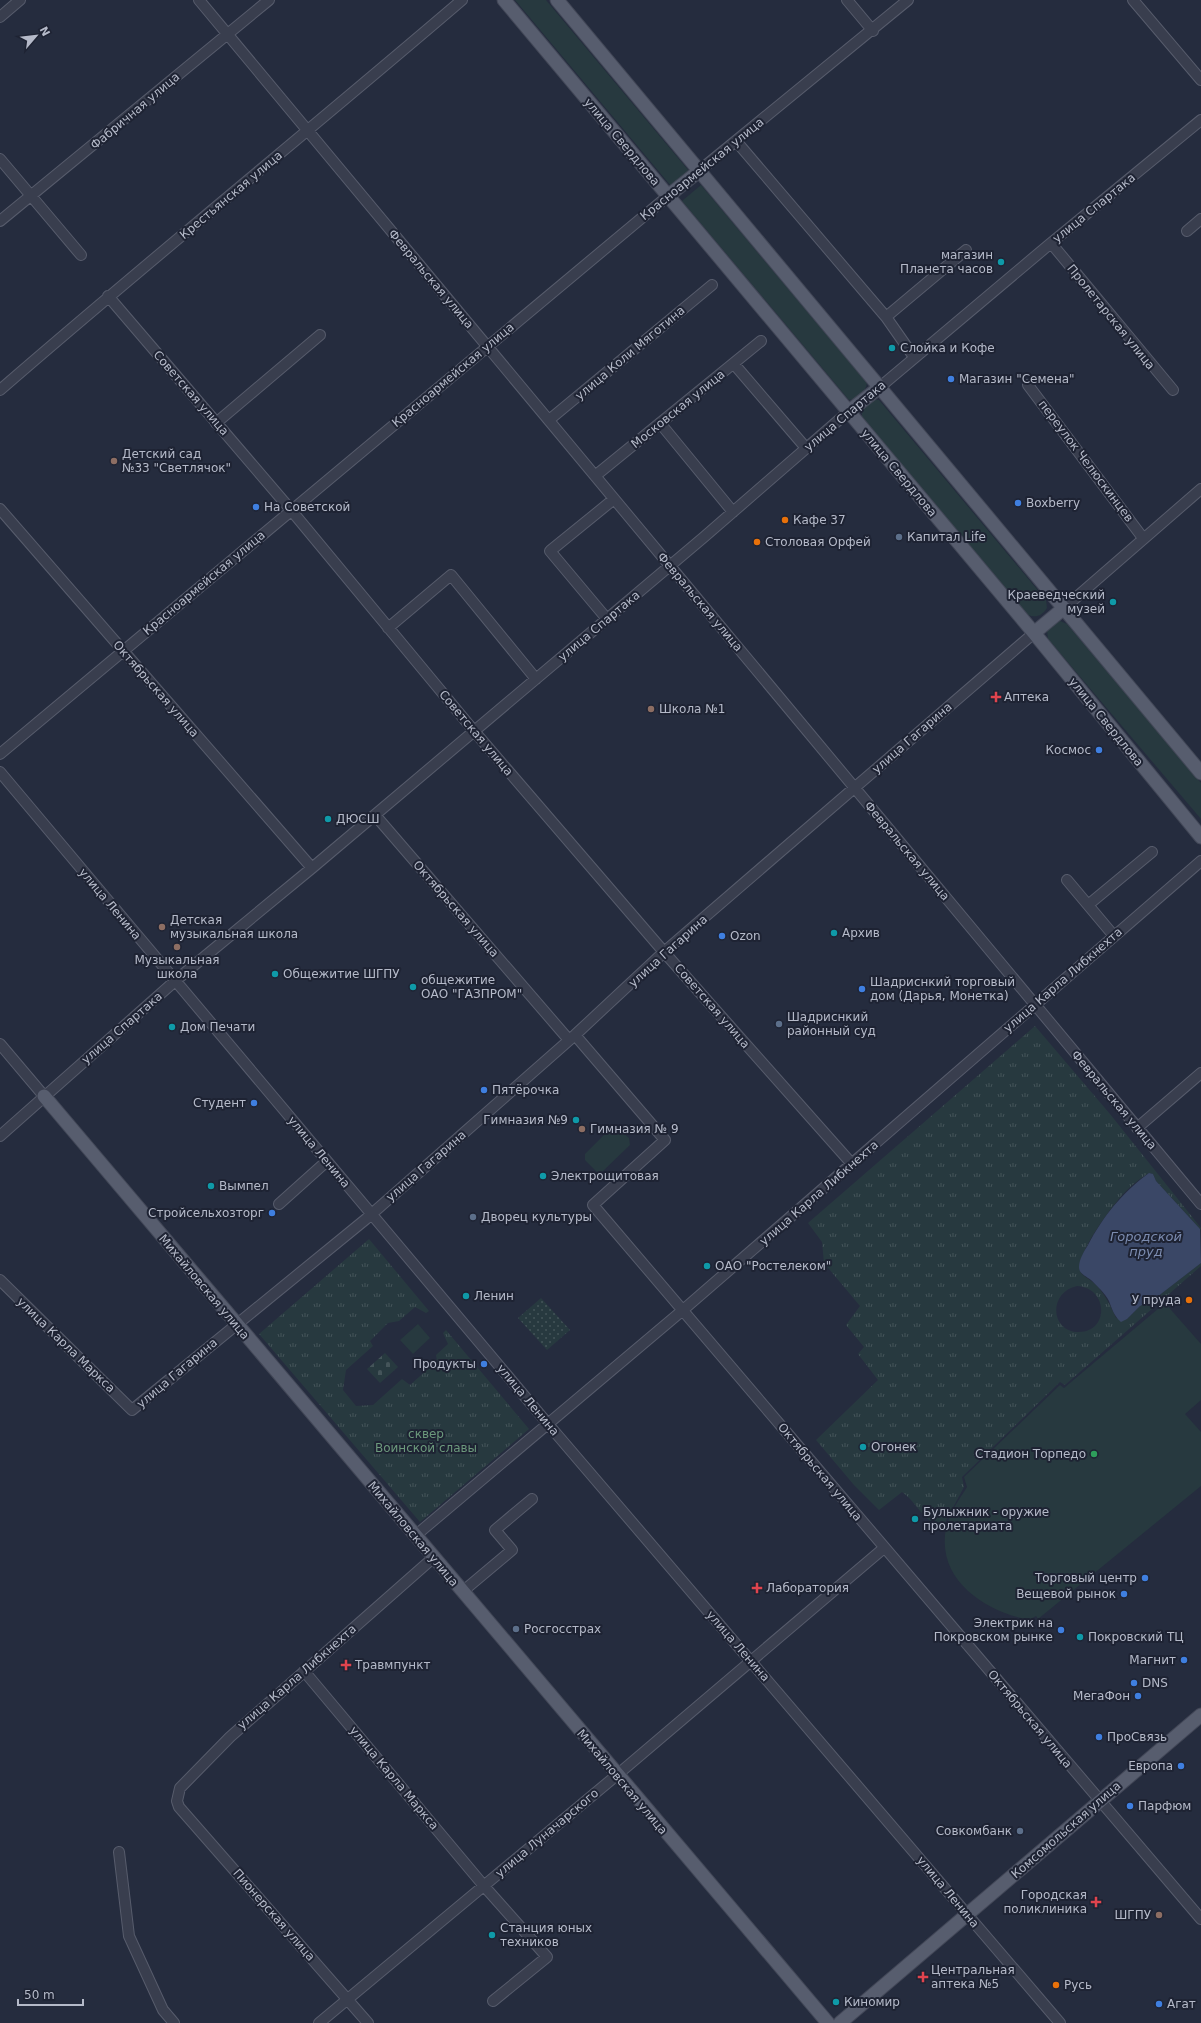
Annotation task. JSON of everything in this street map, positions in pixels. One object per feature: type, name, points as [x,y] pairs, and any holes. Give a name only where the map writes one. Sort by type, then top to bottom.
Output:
[{"type":"main road","name":"улица Свердлова","points":[[504,0],[1034,634],[1201,837]]},
{"type":"main road","points":[[557,0],[1201,773]]},
{"type":"main road","name":"Красноармейская улица","points":[[668,196],[699,170]]},
{"type":"main road","name":"улица Спартака","points":[[848,412],[880,387]]},
{"type":"main road","name":"улица Гагарина","points":[[1034,634],[1064,608]]},
{"type":"main road","name":"Михайловская улица","points":[[44,1096],[235,1324],[828,2023]]},
{"type":"main road","name":"Комсомольская улица","points":[[840,2023],[1201,1715]]},
{"type":"street","points":[[0,17],[20,0]]},
{"type":"street","name":"Февральская улица","points":[[199,0],[1201,1204]]},
{"type":"street","name":"Фабричная улица","points":[[0,221],[269,0]]},
{"type":"street","name":"Крестьянская улица","points":[[0,390],[108,296],[309,131],[462,0]]},
{"type":"street","points":[[847,0],[873,31]]},
{"type":"street","name":"Красноармейская улица","points":[[699,170],[873,31],[908,0]]},
{"type":"street","points":[[1133,0],[1201,80]]},
{"type":"street","name":"улица Спартака","points":[[880,387],[1051,243],[1201,120]]},
{"type":"street","points":[[736,141],[886,317],[914,358]]},
{"type":"street","points":[[0,159],[81,255]]},
{"type":"street","name":"Красноармейская улица","points":[[0,754],[668,196]]},
{"type":"street","points":[[1187,231],[1201,219]]},
{"type":"street","name":"Пролетарская улица","points":[[1051,243],[1173,390]]},
{"type":"street","points":[[886,317],[966,250]]},
{"type":"street","name":"улица Коли Мяготина","points":[[549,420],[712,285]]},
{"type":"street","name":"Советская улица","points":[[108,296],[291,510],[474,731],[664,952],[852,1164]]},
{"type":"street","points":[[216,423],[320,335]]},
{"type":"street","name":"Московская улица","points":[[595,476],[761,341]]},
{"type":"street","points":[[734,364],[806,448]]},
{"type":"street","name":"переулок Челюскинцев","points":[[1028,385],[1143,538]]},
{"type":"street","name":"улица Спартака","points":[[0,1136],[175,981],[312,868],[670,566],[848,412]]},
{"type":"street","points":[[660,423],[733,512]]},
{"type":"street","name":"улица Гагарина","points":[[1064,608],[1201,489]]},
{"type":"street","points":[[607,619],[550,551],[614,499]]},
{"type":"street","name":"Октябрьская улица","points":[[0,509],[312,868]]},
{"type":"street","points":[[388,628],[451,575],[536,679]]},
{"type":"street","name":"улица Гагарина","points":[[132,1410],[371,1214],[572,1037],[664,952],[1034,634]]},
{"type":"street","name":"улица Ленина","points":[[0,772],[548,1424],[1060,2023]]},
{"type":"street","name":"Октябрьская улица","points":[[375,815],[665,1140],[593,1205],[1201,1919]]},
{"type":"street","points":[[1088,905],[1152,852]]},
{"type":"street","name":"улица Карла Либкнехта","points":[[415,1536],[683,1310],[1201,861]]},
{"type":"street","points":[[1067,880],[1114,936]]},
{"type":"street","name":"Михайловская улица","points":[[0,1044],[44,1096]]},
{"type":"street","points":[[1137,1128],[1201,1073]]},
{"type":"street","points":[[278,1204],[326,1161]]},
{"type":"street","name":"улица Карла Маркса","points":[[0,1280],[132,1410]]},
{"type":"street","points":[[462,1592],[512,1550],[495,1530],[532,1499]]},
{"type":"street","name":"улица Луначарского","points":[[319,2023],[617,1775],[750,1660],[884,1548]]},
{"type":"street","name":"улица Карла Либкнехта","points":[[179,1807],[177,1795],[185,1782],[230,1737],[433,1558]]},
{"type":"street","name":"улица Карла Маркса","points":[[304,1671],[484,1886],[547,1957],[493,2001]]},
{"type":"street","name":"Пионерская улица","points":[[179,1807],[368,2023]]},
{"type":"street","points":[[119,1852],[129,1936],[163,2010],[174,2023]]},
{"type":"green space","points":[[515,0],[546,0],[689,171],[671,186]]},
{"type":"green space","points":[[701,185],[867,383],[865,389],[858,397],[849,400],[682,201]]},
{"type":"green space","points":[[873,400],[879,400],[1046,600],[1047,608],[1041,615],[1028,615],[862,417],[862,410]]},
{"type":"green space","points":[[1058,620],[1067,624],[1201,783],[1201,819],[1048,639],[1047,630]]},
{"type":"green space","points":[[1035,1026],[1110,1114],[1201,1228],[1201,1230],[1156,1181],[1153,1174],[1149,1173],[1121,1196],[1096,1230],[1082,1256],[1080,1266],[1081,1273],[1095,1284],[1102,1292],[1116,1318],[1127,1319],[1140,1306],[1157,1297],[1201,1263],[1201,1266],[1065,1385],[1060,1382],[962,1477],[964,1487],[943,1526],[930,1521],[925,1517],[908,1496],[902,1492],[879,1510],[854,1485],[816,1440],[878,1380],[858,1354],[864,1347],[846,1325],[860,1306],[824,1263],[822,1242],[808,1223]],"holes":[[[1077,1286],[1088,1289],[1095,1294],[1100,1301],[1100,1318],[1096,1325],[1089,1330],[1079,1332],[1069,1330],[1062,1326],[1056,1311],[1057,1303],[1061,1296],[1068,1290]]]},
{"type":"green space","points":[[616,1127],[629,1138],[630,1145],[603,1171],[597,1172],[585,1160],[585,1154],[611,1128]]},
{"type":"green space","name":"сквер Воинской славы","points":[[369,1239],[429,1311],[426,1313],[415,1307],[399,1321],[388,1323],[370,1341],[373,1346],[346,1370],[343,1390],[356,1406],[373,1405],[402,1379],[410,1385],[437,1361],[436,1355],[448,1344],[443,1333],[446,1330],[529,1429],[420,1522],[259,1334]]},
{"type":"green space","points":[[541,1298],[570,1330],[547,1350],[518,1318]]},
{"type":"green space","name":"Стадион Торпедо","points":[[1165,1303],[1201,1344],[1201,1400],[1185,1414],[1201,1432],[1201,1486],[1038,1619],[1036,1616],[1029,1620],[1012,1616],[981,1601],[967,1590],[956,1578],[949,1563],[945,1547],[946,1528],[949,1517],[967,1487],[964,1477],[1060,1385],[1064,1388]]},
{"type":"green space","points":[[418,1324],[430,1338],[413,1354],[400,1340]]},
{"type":"green space","points":[[385,1353],[398,1367],[380,1383],[367,1369]]},
{"type":"water","name":"Городской пруд","points":[[1149,1173],[1153,1174],[1156,1181],[1200,1229],[1201,1263],[1157,1297],[1140,1306],[1127,1319],[1121,1322],[1112,1310],[1109,1301],[1103,1292],[1080,1271],[1079,1264],[1085,1250],[1107,1214],[1130,1188]]},
{"type":"place","name":"магазин Планета часов","points":[[1001,262]]},
{"type":"place","name":"Слойка и Кофе","points":[[892,348]]},
{"type":"place","name":"Магазин \"Семена\"","points":[[951,379]]},
{"type":"place","name":"Детский сад №33 \"Светлячок\"","points":[[114,461]]},
{"type":"place","name":"Boxberry","points":[[1018,503]]},
{"type":"place","name":"На Советской","points":[[256,507]]},
{"type":"place","name":"Кафе 37","points":[[785,520]]},
{"type":"place","name":"Капитал Life","points":[[899,537]]},
{"type":"place","name":"Столовая Орфей","points":[[757,542]]},
{"type":"place","name":"Краеведческий музей","points":[[1113,602]]},
{"type":"place","name":"Аптека","points":[[996,697]]},
{"type":"place","name":"Школа №1","points":[[651,709]]},
{"type":"place","name":"Космос","points":[[1099,750]]},
{"type":"place","name":"ДЮСШ","points":[[328,819]]},
{"type":"place","name":"Детская музыкальная школа","points":[[162,927]]},
{"type":"place","name":"Архив","points":[[834,933]]},
{"type":"place","name":"Ozon","points":[[722,936]]},
{"type":"place","name":"Музыкальная школа","points":[[177,947]]},
{"type":"place","name":"Общежитие ШГПУ","points":[[275,974]]},
{"type":"place","name":"общежитие ОАО \"ГАЗПРОМ\"","points":[[413,987]]},
{"type":"place","name":"Шадриснкий торговый дом (Дарья, Монетка)","points":[[862,989]]},
{"type":"place","name":"Шадриснкий районный суд","points":[[779,1024]]},
{"type":"place","name":"Дом Печати","points":[[172,1027]]},
{"type":"place","name":"Пятёрочка","points":[[484,1090]]},
{"type":"place","name":"Студент","points":[[254,1103]]},
{"type":"place","name":"Гимназия №9","points":[[576,1120]]},
{"type":"place","name":"Гимназия № 9","points":[[582,1129]]},
{"type":"place","name":"Электрощитовая","points":[[543,1176]]},
{"type":"place","name":"Вымпел","points":[[211,1186]]},
{"type":"place","name":"Стройсельхозторг","points":[[272,1213]]},
{"type":"place","name":"Дворец культуры","points":[[473,1217]]},
{"type":"place","name":"ОАО \"Ростелеком\"","points":[[707,1266]]},
{"type":"place","name":"Ленин","points":[[466,1296]]},
{"type":"place","name":"У пруда","points":[[1189,1300]]},
{"type":"place","name":"Продукты","points":[[484,1364]]},
{"type":"place","name":"Огонек","points":[[863,1447]]},
{"type":"place","name":"Стадион Торпедо","points":[[1094,1454]]},
{"type":"place","name":"Булыжник - оружие пролетариата","points":[[915,1519]]},
{"type":"place","name":"Торговый центр","points":[[1145,1578]]},
{"type":"place","name":"Лаборатория","points":[[757,1588]]},
{"type":"place","name":"Вещевой рынок","points":[[1124,1594]]},
{"type":"place","name":"Росгосстрах","points":[[516,1629]]},
{"type":"place","name":"Электрик на Покровском рынке","points":[[1061,1630]]},
{"type":"place","name":"Покровский ТЦ","points":[[1080,1637]]},
{"type":"place","name":"Магнит","points":[[1184,1660]]},
{"type":"place","name":"Травмпункт","points":[[346,1665]]},
{"type":"place","name":"DNS","points":[[1134,1683]]},
{"type":"place","name":"МегаФон","points":[[1138,1696]]},
{"type":"place","name":"ПроСвязь","points":[[1099,1737]]},
{"type":"place","name":"Европа","points":[[1181,1766]]},
{"type":"place","name":"Парфюм","points":[[1130,1806]]},
{"type":"place","name":"Совкомбанк","points":[[1020,1831]]},
{"type":"place","name":"Городская поликлиника","points":[[1096,1902]]},
{"type":"place","name":"ШГПУ","points":[[1159,1915]]},
{"type":"place","name":"Станция юных техников","points":[[492,1935]]},
{"type":"place","name":"Центральная аптека №5","points":[[923,1977]]},
{"type":"place","name":"Русь","points":[[1056,1985]]},
{"type":"place","name":"Киномир","points":[[836,2002]]},
{"type":"place","name":"Агат","points":[[1159,2004]]}]
